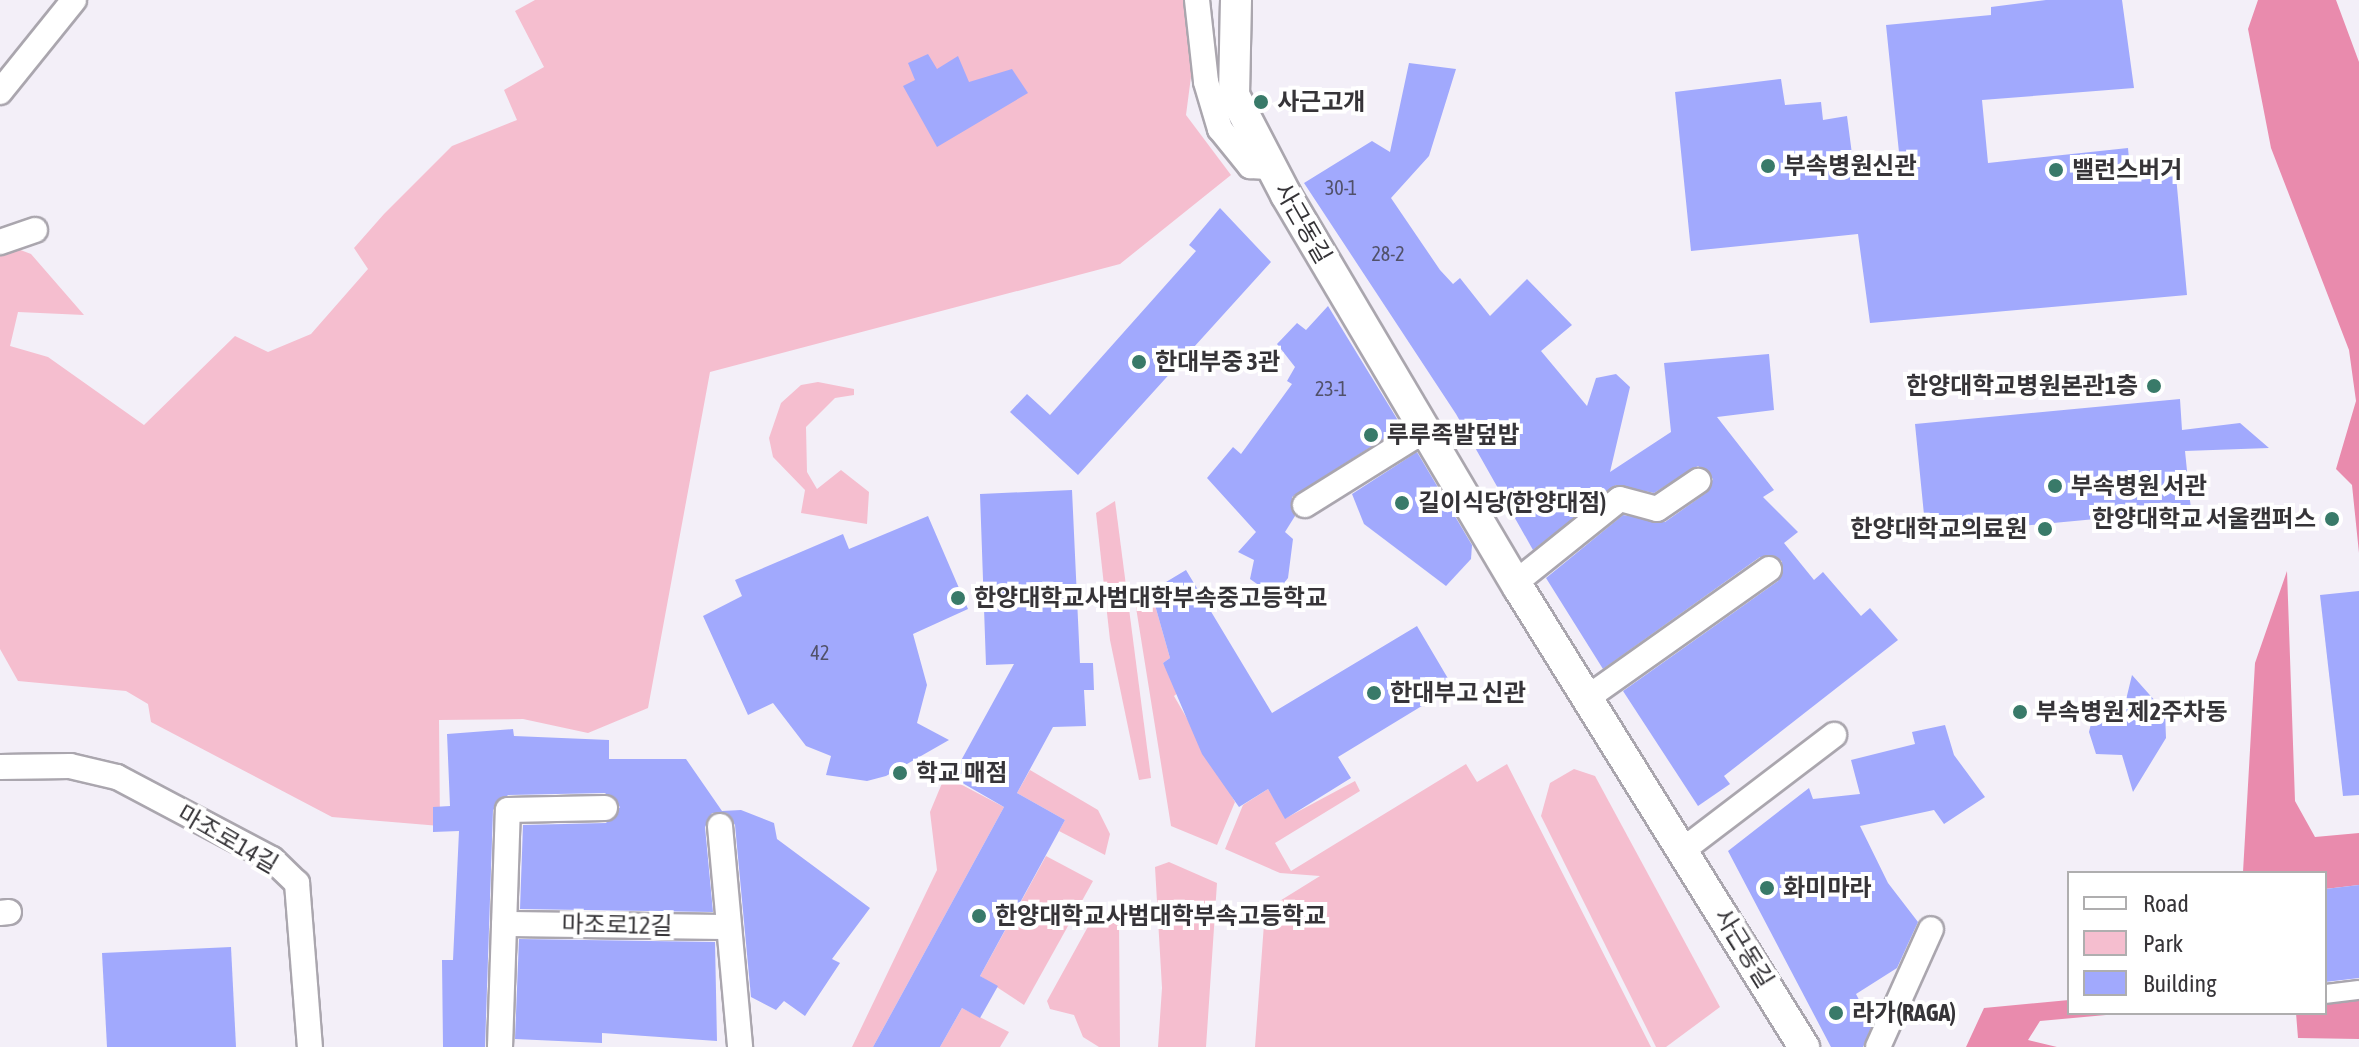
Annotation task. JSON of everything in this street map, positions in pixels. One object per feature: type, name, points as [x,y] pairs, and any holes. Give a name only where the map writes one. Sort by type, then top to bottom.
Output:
[{"type":"street","points":[[0,92],[74,0]]},
{"type":"street","points":[[1197,0],[1206,82],[1220,129],[1250,166],[1272,167]]},
{"type":"street","name":"사근동길","points":[[1236,0],[1234,95],[1272,167],[1515,583],[1804,1047]]},
{"type":"street","points":[[0,242],[35,230]]},
{"type":"street","points":[[1305,505],[1425,430]]},
{"type":"street","points":[[1515,583],[1620,499],[1657,509],[1698,481]]},
{"type":"street","points":[[1587,698],[1769,569]]},
{"type":"street","points":[[1683,850],[1834,735]]},
{"type":"street","name":"마조로14길","points":[[0,767],[70,766],[117,777],[272,859],[297,883],[310,1047]]},
{"type":"street","points":[[500,1047],[508,810],[605,808]]},
{"type":"street","points":[[720,826],[740,1047]]},
{"type":"street","name":"마조로12길","points":[[504,924],[729,927]]},
{"type":"street","points":[[1878,1047],[1931,929]]},
{"type":"street","points":[[2327,994],[2359,990]]},
{"type":"green space","points":[[535,0],[1201,0],[1186,115],[1231,175],[1120,264],[710,372],[648,708],[588,733],[523,719],[439,720],[440,826],[332,817],[151,722],[148,704],[126,691],[18,681],[0,649],[0,251],[10,246],[31,254],[84,315],[18,312],[10,346],[48,357],[144,425],[235,336],[268,352],[311,334],[368,269],[354,248],[384,214],[452,146],[517,120],[504,90],[544,67],[515,11]]},
{"type":"green space","points":[[818,382],[854,389],[854,395],[835,398],[806,427],[807,472],[817,489],[841,470],[869,492],[867,524],[801,513],[805,490],[773,457],[769,438],[781,403],[801,385]]},
{"type":"green space","points":[[1115,501],[1151,778],[1139,780],[1110,640],[1096,513]]},
{"type":"green space","points":[[1151,591],[1170,658],[1163,663],[1179,692],[1174,696],[1235,802],[1217,845],[1171,826],[1134,595]]},
{"type":"green space","points":[[1466,764],[1477,782],[1507,764],[1651,1047],[1255,1047],[1265,910],[1320,876],[1280,873],[1225,849],[1243,805],[1268,789],[1286,818],[1355,781],[1360,791],[1275,843],[1291,871]]},
{"type":"green space","points":[[1574,769],[1595,776],[1720,1007],[1666,1047],[1656,1047],[1541,816],[1550,783]]},
{"type":"green space","points":[[1030,770],[1098,810],[1110,834],[1105,855],[1059,831],[1065,820],[1017,793]]},
{"type":"green space","points":[[945,776],[1004,807],[873,1047],[852,1047],[937,870],[930,812]]},
{"type":"green space","points":[[1046,856],[1093,881],[1024,1005],[980,976]]},
{"type":"green space","points":[[1169,862],[1217,883],[1206,1047],[1158,1047],[1162,988],[1155,867]]},
{"type":"green space","points":[[1103,916],[1119,919],[1120,1047],[1099,1047],[1083,1037],[1074,1015],[1050,1009],[1047,1001],[1090,923]]},
{"type":"green space","points":[[962,1008],[1009,1032],[1000,1047],[940,1047]]},
{"type":"shaded area","points":[[2258,0],[2336,0],[2359,62],[2359,553],[2352,485],[2336,469],[2356,401],[2349,350],[2271,148],[2248,29]]},
{"type":"shaded area","points":[[2287,571],[2295,801],[2315,837],[2359,833],[2359,885],[2327,889],[2327,871],[2243,871],[2255,663]]},
{"type":"shaded area","points":[[2359,990],[2359,1039],[2298,1038],[2296,1015],[2327,1015],[2327,994]]},
{"type":"shaded area","points":[[2067,1000],[2067,1015],[2106,1015],[2040,1021],[2028,1040],[2057,1047],[1966,1047],[1984,1008]]},
{"type":"building","points":[[2046,0],[2122,0],[2134,88],[1982,100],[1988,163],[2128,148],[2131,181],[2176,176],[2187,295],[1870,323],[1858,234],[1691,251],[1675,92],[1781,79],[1785,105],[1821,102],[1823,120],[1847,116],[1855,177],[1901,172],[1886,25],[1991,15],[1991,7]]},
{"type":"building","points":[[928,54],[937,69],[958,56],[969,82],[1012,69],[1028,93],[937,147],[903,86],[915,80],[908,63]]},
{"type":"building","points":[[1409,63],[1456,69],[1429,156],[1391,198],[1440,270],[1453,284],[1460,278],[1490,316],[1527,279],[1572,325],[1541,351],[1587,406],[1596,378],[1616,374],[1630,387],[1610,472],[1671,432],[1664,363],[1769,354],[1774,410],[1717,417],[1774,490],[1763,497],[1798,532],[1784,543],[1814,580],[1823,572],[1861,616],[1870,608],[1898,640],[1724,776],[1730,784],[1698,806],[1623,691],[1778,581],[1782,561],[1760,557],[1603,669],[1546,578],[1623,515],[1665,522],[1706,493],[1713,479],[1698,466],[1654,493],[1616,485],[1533,550],[1456,414],[1304,183],[1372,141],[1390,152]]},
{"type":"building","name":"한대부중 3관","points":[[1220,208],[1271,262],[1078,475],[1010,412],[1027,394],[1050,415],[1196,251],[1189,245]]},
{"type":"building","points":[[1328,306],[1402,427],[1292,497],[1295,516],[1285,532],[1293,539],[1288,578],[1274,596],[1250,579],[1254,560],[1238,552],[1256,532],[1207,478],[1233,447],[1241,454],[1292,384],[1287,381],[1295,367],[1277,344],[1297,323],[1306,330]]},
{"type":"building","name":"부속병원 서관","points":[[2180,399],[2182,430],[2240,423],[2269,448],[2185,451],[2191,510],[1926,535],[1915,424]]},
{"type":"building","points":[[1417,452],[1472,545],[1471,559],[1446,586],[1364,524],[1352,494]]},
{"type":"building","points":[[1072,490],[1080,663],[1093,663],[1094,690],[1084,690],[1086,726],[1053,727],[1017,793],[1065,820],[980,976],[998,986],[980,1018],[962,1008],[940,1047],[873,1047],[1004,807],[952,777],[1014,664],[986,665],[980,494]]},
{"type":"building","points":[[928,516],[968,609],[913,634],[927,685],[917,723],[949,740],[886,776],[867,781],[826,775],[831,756],[806,746],[773,703],[748,715],[703,616],[742,596],[735,580],[843,534],[849,549]]},
{"type":"building","name":"한대부고 신관","points":[[1186,570],[1272,713],[1417,626],[1453,687],[1338,757],[1351,778],[1285,819],[1268,789],[1239,807],[1202,754],[1163,663],[1170,658],[1151,591]]},
{"type":"building","points":[[2359,591],[2359,795],[2343,796],[2320,595]]},
{"type":"building","points":[[2132,675],[2165,712],[2166,738],[2133,792],[2122,755],[2096,754],[2089,732],[2095,707],[2125,704]]},
{"type":"building","points":[[1945,725],[1954,755],[1985,797],[1944,824],[1934,810],[1860,826],[1888,883],[1918,922],[1897,968],[1856,994],[1872,1025],[1863,1047],[1831,1047],[1728,851],[1809,788],[1813,799],[1860,794],[1851,760],[1915,744],[1912,732]]},
{"type":"building","points":[[513,729],[514,736],[609,740],[609,759],[686,759],[722,811],[741,810],[774,823],[777,839],[870,908],[832,959],[840,963],[805,1016],[784,1001],[776,1010],[751,997],[735,825],[727,813],[712,813],[705,827],[713,912],[520,909],[523,825],[606,823],[620,807],[605,793],[508,795],[493,810],[485,1047],[443,1047],[442,960],[453,960],[459,831],[433,832],[433,807],[450,806],[447,734]]},
{"type":"building","points":[[2359,885],[2359,978],[2327,982],[2327,889]]},
{"type":"building","points":[[519,939],[715,942],[717,1041],[602,1033],[602,1043],[515,1039]]},
{"type":"building","points":[[231,947],[236,1047],[107,1047],[102,953]]},
{"type":"place","name":"사근고개","points":[[1261,102]]},
{"type":"place","name":"부속병원신관","points":[[1768,166]]},
{"type":"place","name":"밸런스버거","points":[[2056,170]]},
{"type":"place","name":"한대부중 3관","points":[[1139,362]]},
{"type":"place","name":"한양대학교병원본관1층","points":[[2154,386]]},
{"type":"place","name":"루루족발덮밥","points":[[1371,435]]},
{"type":"place","name":"부속병원 서관","points":[[2055,486]]},
{"type":"place","name":"길이식당(한양대점)","points":[[1402,503]]},
{"type":"place","name":"한양대학교 서울캠퍼스","points":[[2332,519]]},
{"type":"place","name":"한양대학교의료원","points":[[2045,529]]},
{"type":"place","name":"한양대학교사범대학부속중고등학교","points":[[958,598]]},
{"type":"place","name":"한대부고 신관","points":[[1374,693]]},
{"type":"place","name":"부속병원 제2주차동","points":[[2020,712]]},
{"type":"place","name":"학교 매점","points":[[900,773]]},
{"type":"place","name":"화미마라","points":[[1767,888]]},
{"type":"place","name":"한양대학교사범대학부속고등학교","points":[[979,916]]},
{"type":"place","name":"라가(RAGA)","points":[[1836,1013]]}]
